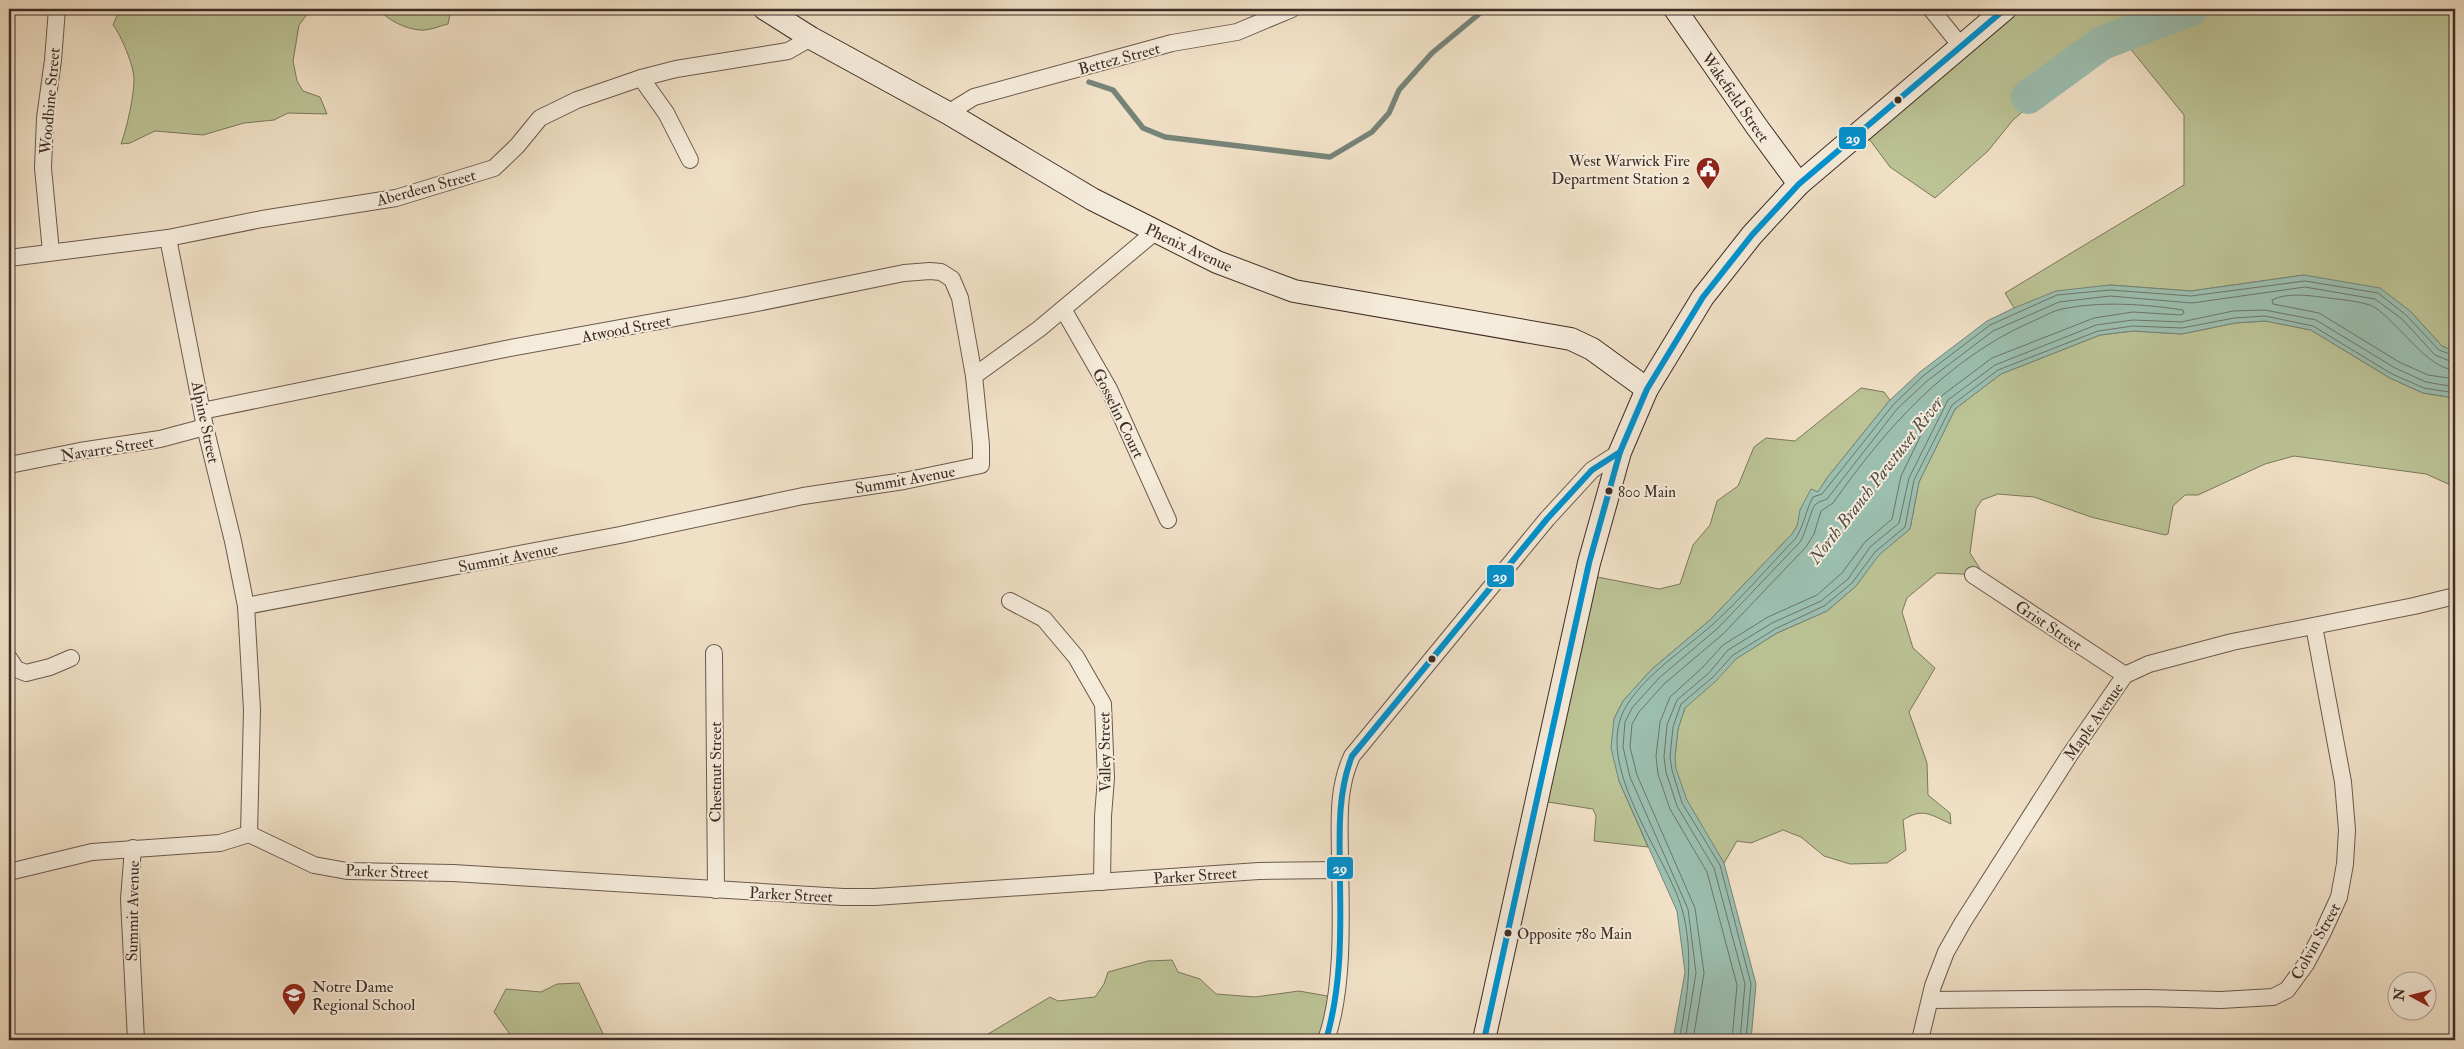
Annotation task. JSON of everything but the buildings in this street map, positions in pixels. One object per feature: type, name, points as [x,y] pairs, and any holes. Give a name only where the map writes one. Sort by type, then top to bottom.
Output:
[{"type":"main road","name":"Phenix Avenue","points":[[765,9],[811,38],[889,83],[948,113],[1092,198],[1217,262],[1294,291],[1571,339],[1592,349],[1647,390]]},
{"type":"main road","name":"Wakefield Street","points":[[1675,9],[1799,184]]},
{"type":"main road","points":[[1484,1040],[1589,564],[1620,452],[1647,390],[1703,297],[1752,235],[1799,184],[2006,9]]},
{"type":"street","name":"Woodbine Street","points":[[51,252],[43,168],[45,118],[54,60],[57,9]]},
{"type":"street","name":"Bettez Street","points":[[948,113],[974,97],[1172,43],[1237,32],[1292,9]]},
{"type":"street","points":[[1931,9],[1961,46]]},
{"type":"street","name":"Aberdeen Street","points":[[9,258],[168,238],[262,219],[396,198],[494,168],[517,146],[540,118],[577,100],[642,78],[733,58],[788,51],[811,38]]},
{"type":"street","points":[[642,78],[666,112],[690,160]]},
{"type":"street","points":[[974,376],[1040,329],[1156,231]]},
{"type":"street","name":"Alpine Street","points":[[168,238],[205,427],[233,541],[246,606]]},
{"type":"street","name":"Atwood Street","points":[[202,411],[505,348],[747,306],[904,273],[930,271],[941,272],[952,279],[960,298],[974,376]]},
{"type":"street","name":"Gosselin Court","points":[[1063,309],[1109,389],[1168,520]]},
{"type":"street","name":"Summit Avenue","points":[[246,606],[620,535],[794,498],[904,481],[981,465],[981,445],[974,376]]},
{"type":"street","name":"Navarre Street","points":[[9,465],[80,451],[160,440],[205,427]]},
{"type":"street","points":[[1326,1040],[1333,1020],[1338,968],[1341,785],[1352,756],[1547,519],[1592,470],[1620,452]]},
{"type":"street","name":"Grist Street","points":[[1973,575],[2125,675]]},
{"type":"street","name":"Maple Avenue","points":[[1920,1040],[1933,986],[1946,952],[1976,899],[2064,763],[2125,675],[2149,664],[2213,647],[2455,596]]},
{"type":"street","name":"Valley Street","points":[[1010,601],[1044,619],[1076,657],[1103,704],[1106,778],[1103,816],[1102,882]]},
{"type":"street","points":[[246,606],[252,710],[249,834]]},
{"type":"street","name":"Colvin Street","points":[[1931,1000],[2137,998],[2221,1000],[2273,997],[2287,990],[2306,964],[2323,932],[2339,897],[2345,864],[2347,830],[2343,782],[2314,626]]},
{"type":"street","name":"Chestnut Street","points":[[714,653],[716,890]]},
{"type":"street","points":[[9,658],[16,669],[26,674],[71,658]]},
{"type":"street","name":"Summit Avenue","points":[[136,1040],[129,899],[133,848],[220,843],[249,834]]},
{"type":"street","name":"Parker Street","points":[[249,834],[314,865],[347,871],[453,873],[716,890],[875,897],[1260,871],[1340,870]]},
{"type":"street","points":[[9,872],[92,852],[133,848]]},
{"type":"shaded area","points":[[120,9],[311,9],[299,25],[293,61],[297,81],[303,91],[320,97],[327,114],[288,113],[274,120],[244,123],[203,135],[155,131],[130,143],[121,144],[130,112],[134,79],[132,66],[120,36],[113,25]]},
{"type":"shaded area","points":[[378,9],[451,9],[448,24],[423,30],[409,28],[397,23]]},
{"type":"shaded area","points":[[2003,9],[2455,9],[2455,352],[2442,346],[2410,311],[2304,275],[2191,291],[2110,285],[2014,308],[2005,293],[2184,185],[2184,115],[2129,47],[2113,48],[2053,85],[2013,120],[1988,151],[1935,198],[1890,167],[1861,128]]},
{"type":"shaded area","points":[[2266,321],[2311,330],[2390,378],[2423,393],[2455,398],[2455,487],[2426,474],[2294,456],[2265,464],[2198,495],[2185,495],[2173,506],[2168,534],[2165,535],[2091,517],[2034,497],[1998,494],[1982,500],[1976,509],[1970,553],[1984,575],[1937,573],[1907,598],[1902,612],[1913,648],[1935,668],[1909,712],[1927,763],[1928,795],[1950,813],[1951,824],[1932,815],[1922,813],[1903,820],[1906,850],[1887,863],[1850,864],[1824,856],[1801,837],[1783,830],[1751,843],[1737,841],[1724,863],[1683,795],[1674,764],[1678,729],[1688,699],[1722,667],[1777,633],[1827,611],[1856,586],[1878,555],[1910,529],[1919,482],[1955,409],[2001,374],[2100,335],[2133,331],[2182,334],[2235,323]]},
{"type":"shaded area","points":[[1861,388],[1884,392],[1890,400],[1827,478],[1792,534],[1710,620],[1651,670],[1623,701],[1614,719],[1619,781],[1648,847],[1594,841],[1596,816],[1593,809],[1535,800],[1587,575],[1659,589],[1680,584],[1693,545],[1710,525],[1717,501],[1738,486],[1754,447],[1766,438],[1795,441]]},
{"type":"shaded area","points":[[1172,960],[1178,972],[1200,979],[1216,994],[1255,997],[1299,991],[1333,997],[1325,1040],[978,1040],[1050,997],[1058,1001],[1095,997],[1104,984],[1108,972],[1148,961]]},
{"type":"shaded area","points":[[579,983],[605,1038],[616,1040],[514,1040],[494,1012],[506,989],[541,992],[557,984]]},
{"type":"water","name":"North Branch Pawtuxet River","points":[[2304,275],[2380,288],[2410,311],[2442,346],[2455,352],[2455,398],[2423,393],[2390,378],[2311,330],[2265,321],[2235,323],[2182,334],[2133,331],[2100,335],[2001,374],[1955,409],[1919,482],[1910,529],[1879,555],[1856,586],[1827,611],[1777,633],[1736,659],[1716,681],[1685,708],[1678,729],[1675,757],[1676,769],[1687,800],[1724,863],[1756,984],[1751,1040],[1673,1040],[1685,972],[1677,911],[1619,781],[1611,748],[1614,719],[1623,701],[1651,670],[1710,620],[1792,534],[1797,526],[1800,510],[1811,489],[1818,492],[1827,478],[1889,401],[1920,372],[1987,321],[2056,291],[2110,285],[2191,291]]},
{"type":"waterway","points":[[1089,82],[1113,90],[1143,128],[1165,137],[1330,157],[1372,132],[1389,113],[1399,90],[1432,53],[1485,9]]},
{"type":"waterway","points":[[2028,97],[2102,43],[2191,9]]},
{"type":"transit line","name":"29","points":[[1484,1040],[1589,563],[1620,452],[1647,389],[1703,297],[1752,235],[1799,184],[2005,9]]},
{"type":"transit line","name":"29","points":[[1326,1040],[1335,1002],[1339,963],[1341,803],[1343,787],[1352,756],[1547,519],[1592,470],[1620,452]]},
{"type":"place","name":"West Warwick Fire Department Station 2","points":[[1708,190]]},
{"type":"place","name":"800 Main","points":[[1609,491]]},
{"type":"place","name":"Opposite 780 Main","points":[[1508,933]]},
{"type":"place","name":"Notre Dame Regional School","points":[[294,1016]]}]
